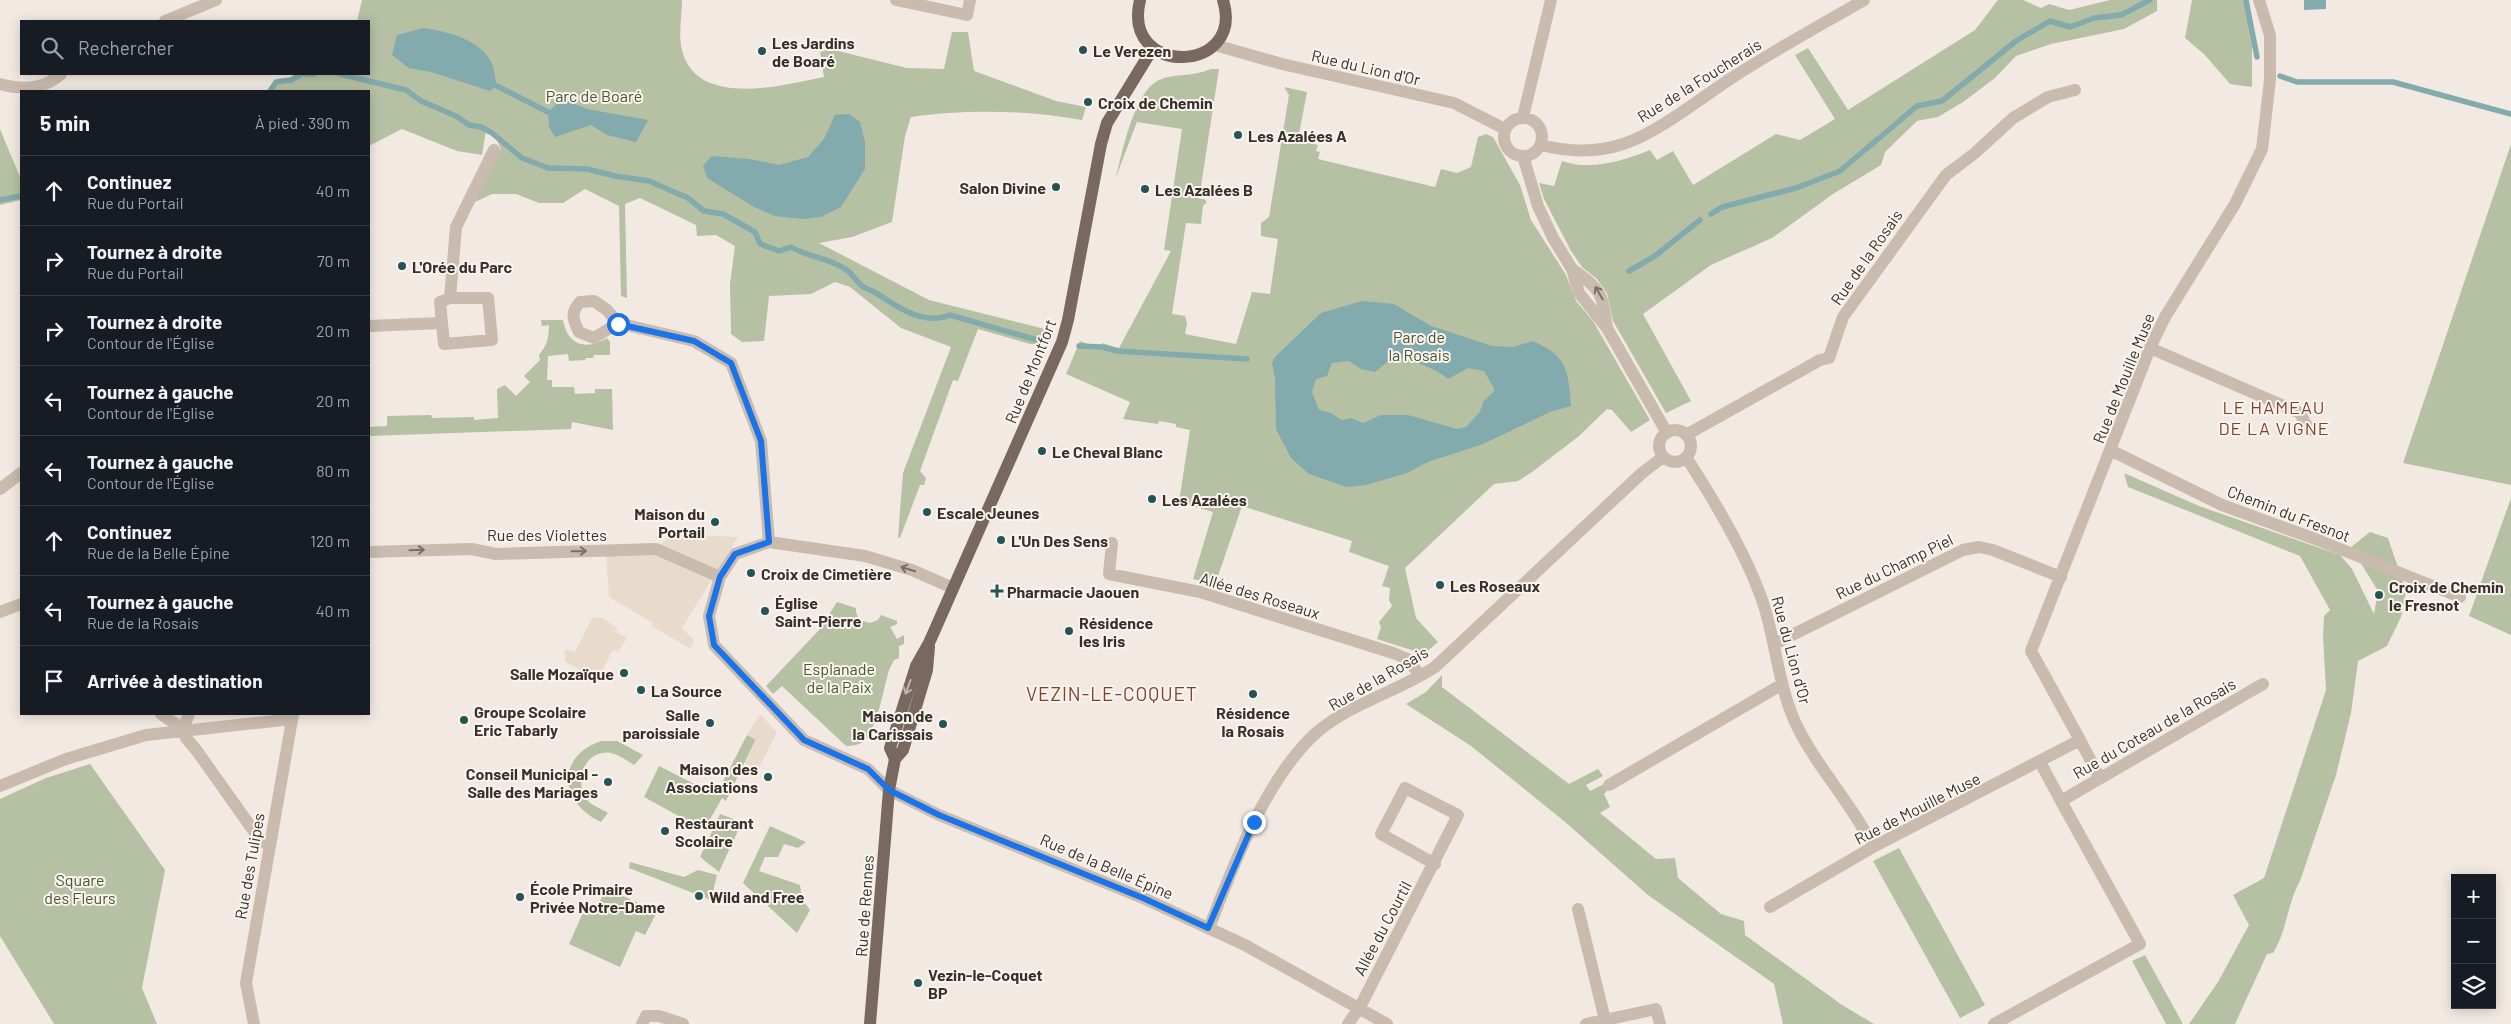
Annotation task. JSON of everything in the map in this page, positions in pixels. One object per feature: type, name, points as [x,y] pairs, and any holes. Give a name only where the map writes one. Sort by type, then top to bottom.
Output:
[{"type":"main road","points":[[1140,0],[1137,18],[1142,35],[1153,48],[1169,57],[1187,58],[1204,53],[1215,46],[1225,27],[1226,10],[1223,0]]},
{"type":"main road","name":"Rue de Montfort","points":[[889,790],[895,758],[890,748],[916,666],[929,643],[1062,342],[1068,320],[1101,144],[1107,123],[1153,48]]},
{"type":"main road","name":"Rue de Rennes","points":[[870,1024],[889,790]]},
{"type":"street","points":[[167,20],[216,0]]},
{"type":"street","points":[[896,0],[966,15],[970,0]]},
{"type":"street","points":[[1522,117],[1550,0]]},
{"type":"street","name":"Rue de la Foucherais","points":[[1541,145],[1560,150],[1597,151],[1625,144],[1654,128],[1761,59],[1864,0]]},
{"type":"street","name":"Rue de Mouille Muse","points":[[2100,778],[2032,651],[2150,348],[2165,317],[2235,204],[2262,149],[2270,80],[2270,35],[2259,0]]},
{"type":"street","name":"Rue du Lion d'Or","points":[[1215,46],[1282,64],[1454,103],[1505,129]]},
{"type":"street","points":[[0,84],[24,89],[41,86],[59,75]]},
{"type":"street","name":"Rue de la Rosais","points":[[1686,435],[1820,360],[1829,358],[1843,317],[1946,175],[1975,153],[2013,118],[2048,97],[2075,90]]},
{"type":"street","points":[[1522,117],[1535,121],[1543,138],[1541,145],[1534,153],[1517,156],[1504,142],[1505,129],[1515,119],[1522,117]]},
{"type":"street","points":[[450,298],[456,227],[494,150]]},
{"type":"street","points":[[1523,156],[1538,206],[1553,238],[1572,269],[1583,300],[1607,328],[1667,433]]},
{"type":"street","points":[[1572,269],[1598,290],[1603,298],[1607,328]]},
{"type":"street","points":[[450,298],[488,298],[492,340],[444,344],[441,324],[440,302],[450,298]]},
{"type":"street","points":[[370,326],[441,324]]},
{"type":"street","points":[[618,324],[694,341],[731,363],[761,441],[769,542],[865,556],[912,570],[953,588]]},
{"type":"street","points":[[2150,348],[2300,413],[2309,430]]},
{"type":"street","points":[[1677,431],[1686,435],[1690,449],[1686,457],[1672,462],[1663,457],[1660,444],[1667,433],[1677,431]]},
{"type":"street","name":"Chemin du Fresnot","points":[[2110,450],[2222,505],[2318,540],[2460,597]]},
{"type":"street","name":"Rue de la Rosais","points":[[1208,928],[1254,822],[1273,788],[1297,754],[1316,732],[1356,708],[1435,667],[1614,499],[1663,457]]},
{"type":"street","name":"Rue du Lion d'Or","points":[[1686,457],[1753,577],[1774,644],[1782,685],[1807,746],[1850,805],[1874,848]]},
{"type":"street","points":[[0,489],[20,474]]},
{"type":"street","name":"Rue de la Belle Épine","points":[[769,542],[735,554],[720,577],[709,616],[714,645],[804,740],[868,769],[889,790],[939,815],[1143,898],[1208,928],[1360,1007],[1387,1024]]},
{"type":"street","name":"Allée des Roseaux","points":[[1112,543],[1109,574],[1200,592],[1393,654],[1408,659],[1420,676]]},
{"type":"street","name":"Rue du Champ Piel","points":[[1774,644],[1963,550],[1979,547],[1993,550],[2060,577]]},
{"type":"street","name":"Rue des Violettes","points":[[370,552],[471,549],[496,554],[656,549],[720,577]]},
{"type":"street","points":[[0,612],[20,604]]},
{"type":"street","name":"Rue du Coteau de la Rosais","points":[[2061,801],[2263,684]]},
{"type":"street","points":[[1609,785],[1782,685]]},
{"type":"street","points":[[162,715],[183,729],[186,738],[258,837],[269,846]]},
{"type":"street","points":[[183,729],[189,715]]},
{"type":"street","points":[[0,786],[66,758],[146,735],[293,716]]},
{"type":"street","name":"Rue des Tulipes","points":[[254,1024],[246,983],[293,716]]},
{"type":"street","name":"Rue de Mouille Muse","points":[[1770,907],[1874,848],[2080,740]]},
{"type":"street","name":"Rue du Coteau de la Rosais","points":[[1994,1024],[2140,944],[2040,762]]},
{"type":"street","name":"Allée du Courtil","points":[[1348,1024],[1360,1007],[1435,864],[1458,815],[1405,788],[1380,834],[1435,864]]},
{"type":"street","points":[[1578,909],[1605,1020]]},
{"type":"street","points":[[1586,1024],[1656,1010],[1660,1024]]},
{"type":"street","points":[[642,1024],[646,1016],[658,1016],[683,1024]]},
{"type":"green space","name":"Parc de Boaré","points":[[362,0],[682,0],[681,44],[690,68],[704,80],[723,87],[743,89],[765,88],[824,77],[820,52],[830,49],[907,68],[944,69],[952,32],[968,32],[974,71],[1056,101],[1086,107],[1082,120],[1041,114],[997,112],[931,114],[911,117],[905,136],[892,222],[852,237],[819,243],[929,300],[1045,329],[1040,344],[1030,344],[978,329],[958,381],[953,380],[920,471],[926,478],[924,485],[920,485],[900,538],[898,537],[903,473],[951,347],[901,328],[850,287],[835,282],[811,294],[769,296],[764,341],[742,342],[731,334],[730,284],[735,246],[716,235],[697,236],[696,225],[640,198],[625,204],[627,298],[621,296],[619,206],[585,189],[563,203],[539,203],[516,194],[492,194],[473,203],[501,149],[495,136],[486,130],[482,155],[457,151],[402,129],[370,145],[370,90],[271,90],[276,82],[291,80],[300,75],[370,75],[370,20],[357,20]]},
{"type":"green space","points":[[1998,0],[2023,0],[2041,8],[2049,4],[2069,10],[2110,0],[2157,0],[2157,11],[2124,29],[2051,44],[2016,56],[1995,78],[1963,102],[1938,117],[1917,121],[1885,152],[1881,165],[1833,194],[1772,238],[1711,265],[1643,314],[1691,401],[1666,413],[1613,321],[1607,293],[1597,279],[1582,267],[1571,251],[1544,199],[1539,183],[1554,186],[1562,161],[1573,164],[1595,165],[1629,158],[1650,150],[1657,160],[1673,151],[1693,185],[1776,134],[1800,140],[1835,119],[1795,55],[1808,48],[1848,110],[1975,30]]},
{"type":"green space","points":[[2192,0],[2246,0],[2252,43],[2252,87],[2230,84],[2204,54],[2185,38]]},
{"type":"green space","name":"Parc de la Rosais","points":[[1219,69],[1199,199],[1204,199],[1207,202],[1203,206],[1201,224],[1186,223],[1172,314],[1185,316],[1187,323],[1185,334],[1236,344],[1252,292],[1270,294],[1278,239],[1261,236],[1261,223],[1269,217],[1289,95],[1284,87],[1307,92],[1298,139],[1318,145],[1316,151],[1320,152],[1318,159],[1435,187],[1441,169],[1457,173],[1471,167],[1478,137],[1486,134],[1493,137],[1520,185],[1531,220],[1566,275],[1576,301],[1593,321],[1650,420],[1631,432],[1612,410],[1607,409],[1579,436],[1532,472],[1518,481],[1494,484],[1405,568],[1416,618],[1438,642],[1424,654],[1377,639],[1381,627],[1379,622],[1392,606],[1389,600],[1390,588],[1382,586],[1389,566],[1349,552],[1352,541],[1242,506],[1215,585],[1193,579],[1213,512],[1179,502],[1190,430],[1176,427],[1176,424],[1159,421],[1158,424],[1123,419],[1130,402],[1066,374],[1080,341],[1101,349],[1102,343],[1119,348],[1171,251],[1164,250],[1182,129],[1137,122],[1116,177],[1130,124],[1136,109],[1150,86],[1159,80]]},
{"type":"green space","points":[[0,129],[20,177],[20,200],[0,205]]},
{"type":"green space","points":[[2511,144],[2511,485],[2403,463]]},
{"type":"green space","points":[[541,320],[563,320],[569,335],[579,343],[585,345],[592,344],[607,338],[610,342],[610,355],[594,355],[593,358],[586,358],[585,360],[569,361],[568,354],[548,356],[547,380],[552,380],[552,387],[574,387],[575,394],[595,393],[595,389],[612,389],[613,430],[572,422],[571,429],[370,436],[370,427],[387,426],[387,416],[431,415],[432,418],[474,417],[474,420],[498,418],[497,389],[505,385],[516,396],[530,382],[524,376],[540,360],[539,355],[546,345],[548,338],[549,325],[542,326]]},
{"type":"green space","points":[[2124,473],[2199,506],[2340,555],[2352,569],[2374,614],[2378,591],[2351,547],[2370,532],[2388,538],[2406,591],[2401,617],[2387,646],[2358,661],[2351,713],[2336,775],[2300,881],[2292,899],[2278,945],[2273,953],[2267,954],[2235,1024],[2189,1024],[2218,982],[2249,925],[2233,895],[2264,878],[2326,690],[2323,636],[2324,616],[2330,610],[2300,556],[2128,487]]},
{"type":"green space","points":[[2511,498],[2511,635],[2469,616]]},
{"type":"green space","name":"Esplanade de la Paix","points":[[837,602],[856,608],[859,620],[870,623],[878,620],[881,615],[897,621],[897,624],[890,627],[897,639],[904,635],[904,644],[899,646],[899,658],[894,660],[889,670],[873,727],[864,741],[851,746],[846,746],[782,686],[773,694],[766,686],[820,629]]},
{"type":"green space","points":[[1442,675],[1442,687],[1569,784],[1598,769],[1603,776],[1586,785],[1590,791],[1606,783],[1610,788],[1604,794],[1610,807],[1600,813],[1656,859],[1675,858],[1678,878],[1721,914],[1744,921],[1745,935],[1842,1005],[1874,1024],[1783,1024],[1774,984],[1648,895],[1564,821],[1471,746],[1406,704],[1426,692]]},
{"type":"green space","points":[[747,735],[756,739],[726,801],[722,798],[704,830],[644,797],[659,766],[716,795]]},
{"type":"green space","points":[[601,741],[617,741],[643,755],[634,765],[615,754],[606,752],[589,760],[585,766],[581,780],[584,795],[590,803],[608,813],[601,822],[587,814],[577,804],[568,780],[570,769],[576,758],[586,748]]},
{"type":"green space","name":"Square des Fleurs","points":[[90,764],[165,870],[142,988],[157,1024],[54,1024],[0,936],[0,799],[46,778]]},
{"type":"green space","points":[[720,814],[742,822],[719,872],[700,857]]},
{"type":"green space","points":[[770,826],[806,842],[798,848],[784,844],[778,857],[765,857],[759,871],[800,885],[802,899],[810,910],[797,933],[743,883]]},
{"type":"green space","points":[[1899,848],[1985,1005],[1960,1018],[1873,861]]},
{"type":"green space","points":[[630,862],[684,877],[698,870],[717,875],[711,900],[629,868]]},
{"type":"green space","points":[[606,888],[657,912],[645,935],[636,931],[620,967],[569,944],[585,908],[595,912]]},
{"type":"green space","points":[[2145,955],[2183,1024],[2166,1024],[2132,961]]},
{"type":"shaded area","points":[[671,534],[738,537],[682,628],[694,640],[691,649],[651,626],[653,623],[609,597],[606,556],[652,554]]},
{"type":"shaded area","points":[[592,618],[603,618],[618,629],[616,632],[627,638],[618,652],[613,650],[597,680],[565,661],[565,649],[575,652]]},
{"type":"shaded area","points":[[760,714],[777,732],[758,770],[745,763],[756,740],[747,735]]},
{"type":"water","points":[[2304,0],[2326,0],[2326,9],[2304,10]]},
{"type":"water","points":[[424,28],[461,37],[477,46],[484,52],[491,63],[497,86],[490,91],[431,72],[409,68],[392,55],[397,35]]},
{"type":"water","points":[[562,99],[587,109],[648,120],[636,142],[607,135],[591,125],[555,137],[549,127],[548,112]]},
{"type":"water","points":[[849,114],[860,122],[865,142],[865,169],[841,207],[821,217],[803,219],[775,216],[754,207],[707,178],[703,166],[712,156],[749,159],[779,165],[808,157],[824,139],[835,115]]},
{"type":"water","points":[[1362,301],[1394,304],[1431,326],[1492,346],[1513,347],[1533,341],[1545,347],[1560,359],[1567,374],[1571,406],[1550,412],[1483,444],[1428,462],[1407,473],[1366,485],[1347,487],[1309,474],[1291,458],[1276,429],[1275,378],[1272,363],[1275,357],[1321,313]],"holes":[[[1406,358],[1433,369],[1448,379],[1468,368],[1484,371],[1495,390],[1483,402],[1480,412],[1466,427],[1457,429],[1408,415],[1381,415],[1363,423],[1351,418],[1342,420],[1331,413],[1319,410],[1312,392],[1316,379],[1327,376],[1332,363],[1349,361],[1361,369],[1375,372],[1391,359]]]},
{"type":"waterway","points":[[1711,214],[1722,207],[1796,188],[1840,171],[1917,106],[1942,101],[2016,41],[2050,21],[2070,27],[2094,18],[2121,15],[2150,0]]},
{"type":"waterway","points":[[2246,0],[2257,57]]},
{"type":"waterway","points":[[271,90],[276,82],[291,80],[300,75]]},
{"type":"waterway","points":[[344,75],[406,90],[421,101],[456,116],[469,125],[481,127],[492,133],[522,158],[548,168],[587,169],[615,176],[649,181],[688,198],[704,211],[723,214],[755,232],[760,244],[779,251],[791,247],[839,265],[864,287],[902,309],[921,317],[940,318],[950,315],[1037,340]]},
{"type":"waterway","points":[[2280,76],[2297,82],[2393,82],[2511,114]]},
{"type":"waterway","points":[[497,86],[548,112]]},
{"type":"waterway","points":[[0,200],[20,196]]},
{"type":"waterway","points":[[1629,271],[1655,256],[1700,220]]},
{"type":"waterway","points":[[1079,346],[1102,347],[1117,351],[1247,359]]},
{"type":"place","name":"Le Verezen","points":[[1083,50]]},
{"type":"place","name":"Les Jardins de Boaré","points":[[762,51]]},
{"type":"place","name":"Croix de Chemin","points":[[1088,102]]},
{"type":"place","name":"Les Azalées A","points":[[1238,135]]},
{"type":"place","name":"Salon Divine","points":[[1056,187]]},
{"type":"place","name":"Les Azalées B","points":[[1145,189]]},
{"type":"place","name":"L'Orée du Parc","points":[[402,266]]},
{"type":"place","name":"Le Cheval Blanc","points":[[1042,451]]},
{"type":"place","name":"Les Azalées","points":[[1152,499]]},
{"type":"place","name":"Escale Jeunes","points":[[927,512]]},
{"type":"place","name":"Maison du Portail","points":[[715,522]]},
{"type":"place","name":"L'Un Des Sens","points":[[1001,540]]},
{"type":"place","name":"Croix de Cimetière","points":[[751,573]]},
{"type":"place","name":"Les Roseaux","points":[[1440,585]]},
{"type":"place","name":"Pharmacie Jaouen","points":[[997,591]]},
{"type":"place","name":"Croix de Chemin le Fresnot","points":[[2379,595]]},
{"type":"place","name":"Église Saint-Pierre","points":[[765,611]]},
{"type":"place","name":"Résidence les Iris","points":[[1069,631]]},
{"type":"place","name":"Salle Mozaïque","points":[[624,673]]},
{"type":"place","name":"La Source","points":[[641,690]]},
{"type":"place","name":"Résidence la Rosais","points":[[1253,694]]},
{"type":"place","name":"Groupe Scolaire Eric Tabarly","points":[[464,720]]},
{"type":"place","name":"Salle paroissiale","points":[[710,723]]},
{"type":"place","name":"Maison de la Carissais","points":[[943,724]]},
{"type":"place","name":"Maison des Associations","points":[[768,777]]},
{"type":"place","name":"Conseil Municipal - Salle des Mariages","points":[[608,782]]},
{"type":"place","name":"Restaurant Scolaire","points":[[665,831]]},
{"type":"place","name":"Wild and Free","points":[[699,896]]},
{"type":"place","name":"École Primaire Privée Notre-Dame","points":[[520,897]]},
{"type":"place","name":"Vezin-le-Coquet BP","points":[[918,983]]},
{"type":"district","name":"LE HAMEAU DE LA VIGNE","points":[[2274,417]]},
{"type":"district","name":"VEZIN-LE-COQUET","points":[[1112,693]]},
{"type":"route","points":[[618,324],[694,341],[731,363],[761,441],[769,542],[735,554],[720,577],[709,616],[714,645],[804,740],[868,769],[889,790],[939,815],[1143,898],[1208,928],[1254,822]]}]
